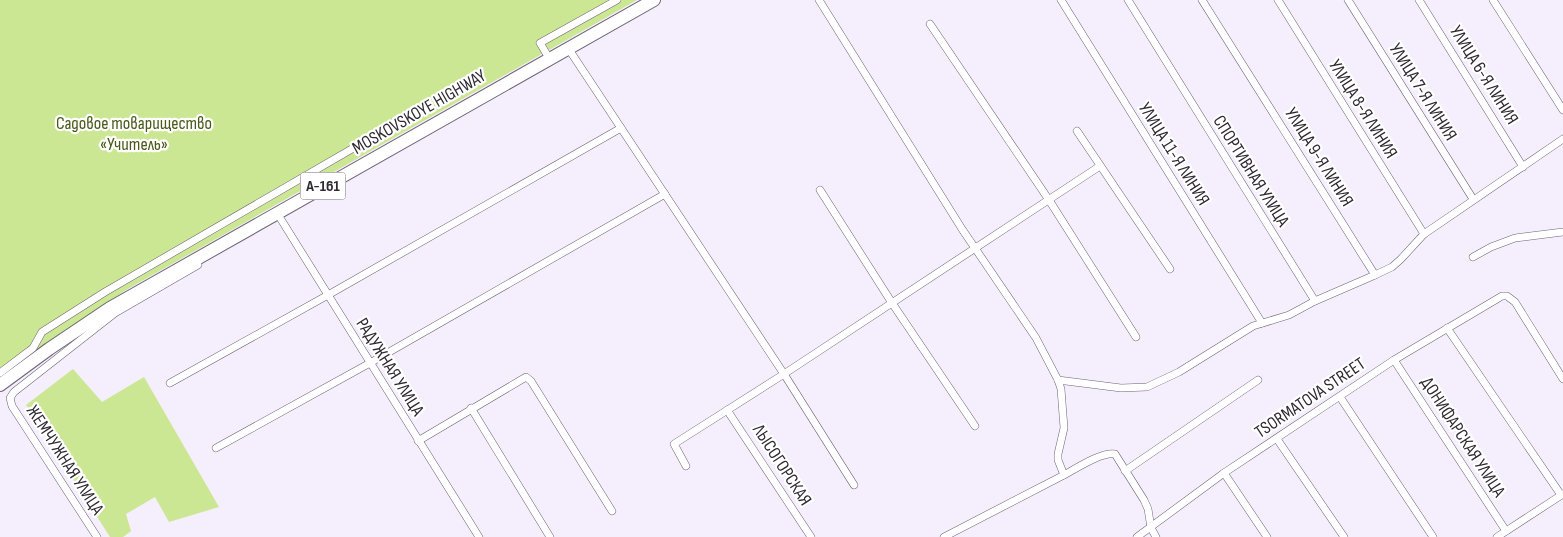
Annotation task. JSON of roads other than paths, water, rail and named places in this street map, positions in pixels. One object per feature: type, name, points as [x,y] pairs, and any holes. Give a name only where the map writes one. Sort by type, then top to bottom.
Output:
[{"type":"highway","name":"MOSKOVSKOYE HIGHWAY","points":[[0,385],[110,308],[279,215],[549,58],[654,0]]},
{"type":"street","points":[[549,58],[540,43],[617,0]]},
{"type":"street","points":[[819,0],[863,73],[1036,338],[1058,380],[1061,389],[1064,428],[1058,460],[1064,475]]},
{"type":"street","name":"УЛИЦА 11-Я ЛИНИЯ","points":[[1061,0],[1262,323]]},
{"type":"street","name":"СПОРТИВНАЯ УЛИЦА","points":[[1128,0],[1315,302]]},
{"type":"street","name":"УЛИЦА 9-Я ЛИНИЯ","points":[[1202,0],[1376,275]]},
{"type":"street","name":"УЛИЦА 8-Я ЛИНИЯ","points":[[1278,0],[1424,234]]},
{"type":"street","name":"УЛИЦА 7-Я ЛИНИЯ","points":[[1348,0],[1473,199]]},
{"type":"street","name":"УЛИЦА 6-Я ЛИНИЯ","points":[[1419,0],[1523,167]]},
{"type":"street","points":[[1493,0],[1563,110]]},
{"type":"street","points":[[930,24],[1049,200],[1136,337]]},
{"type":"street","points":[[568,48],[784,374],[854,485]]},
{"type":"street","points":[[170,383],[621,128]]},
{"type":"street","points":[[1077,131],[1170,269]]},
{"type":"street","points":[[0,373],[33,348],[42,332],[104,292],[369,139]]},
{"type":"street","points":[[1058,380],[1120,388],[1136,389],[1147,387],[1178,372],[1246,330],[1289,315],[1392,267],[1424,234],[1563,139]]},
{"type":"street","points":[[686,466],[674,444],[1100,166]]},
{"type":"street","points":[[820,190],[892,303],[975,426]]},
{"type":"street","points":[[216,448],[370,363],[665,194]]},
{"type":"street","name":"РАДУЖНАЯ УЛИЦА","points":[[279,215],[479,537]]},
{"type":"street","name":"ЖЕМЧУЖНАЯ УЛИЦА","points":[[97,537],[12,406],[10,398],[14,392],[115,313],[279,215]]},
{"type":"street","points":[[1473,258],[1491,247],[1515,238],[1563,232]]},
{"type":"street","name":"TSORMATOVA STREET","points":[[1137,537],[1224,473],[1394,360],[1496,298],[1507,296],[1515,302],[1563,379]]},
{"type":"street","points":[[1447,328],[1562,495],[1497,537]]},
{"type":"street","name":"ДОНИФАРСКАЯ УЛИЦА","points":[[1394,360],[1506,530]]},
{"type":"street","points":[[418,441],[526,377],[531,382],[612,511]]},
{"type":"street","points":[[1125,471],[1258,380]]},
{"type":"street","points":[[1340,397],[1433,537]]},
{"type":"street","points":[[472,408],[550,537]]},
{"type":"street","name":"ЛЫСОГОРСКАЯ","points":[[727,410],[811,537]]},
{"type":"street","points":[[1277,438],[1344,537]]},
{"type":"street","points":[[944,537],[1064,475],[1110,454],[1116,454],[1148,509],[1151,528],[1156,537]]},
{"type":"street","points":[[1224,473],[1267,537]]},
{"type":"park label","name":"Садовое товарищество «Учитель»","points":[[134,133]]}]
